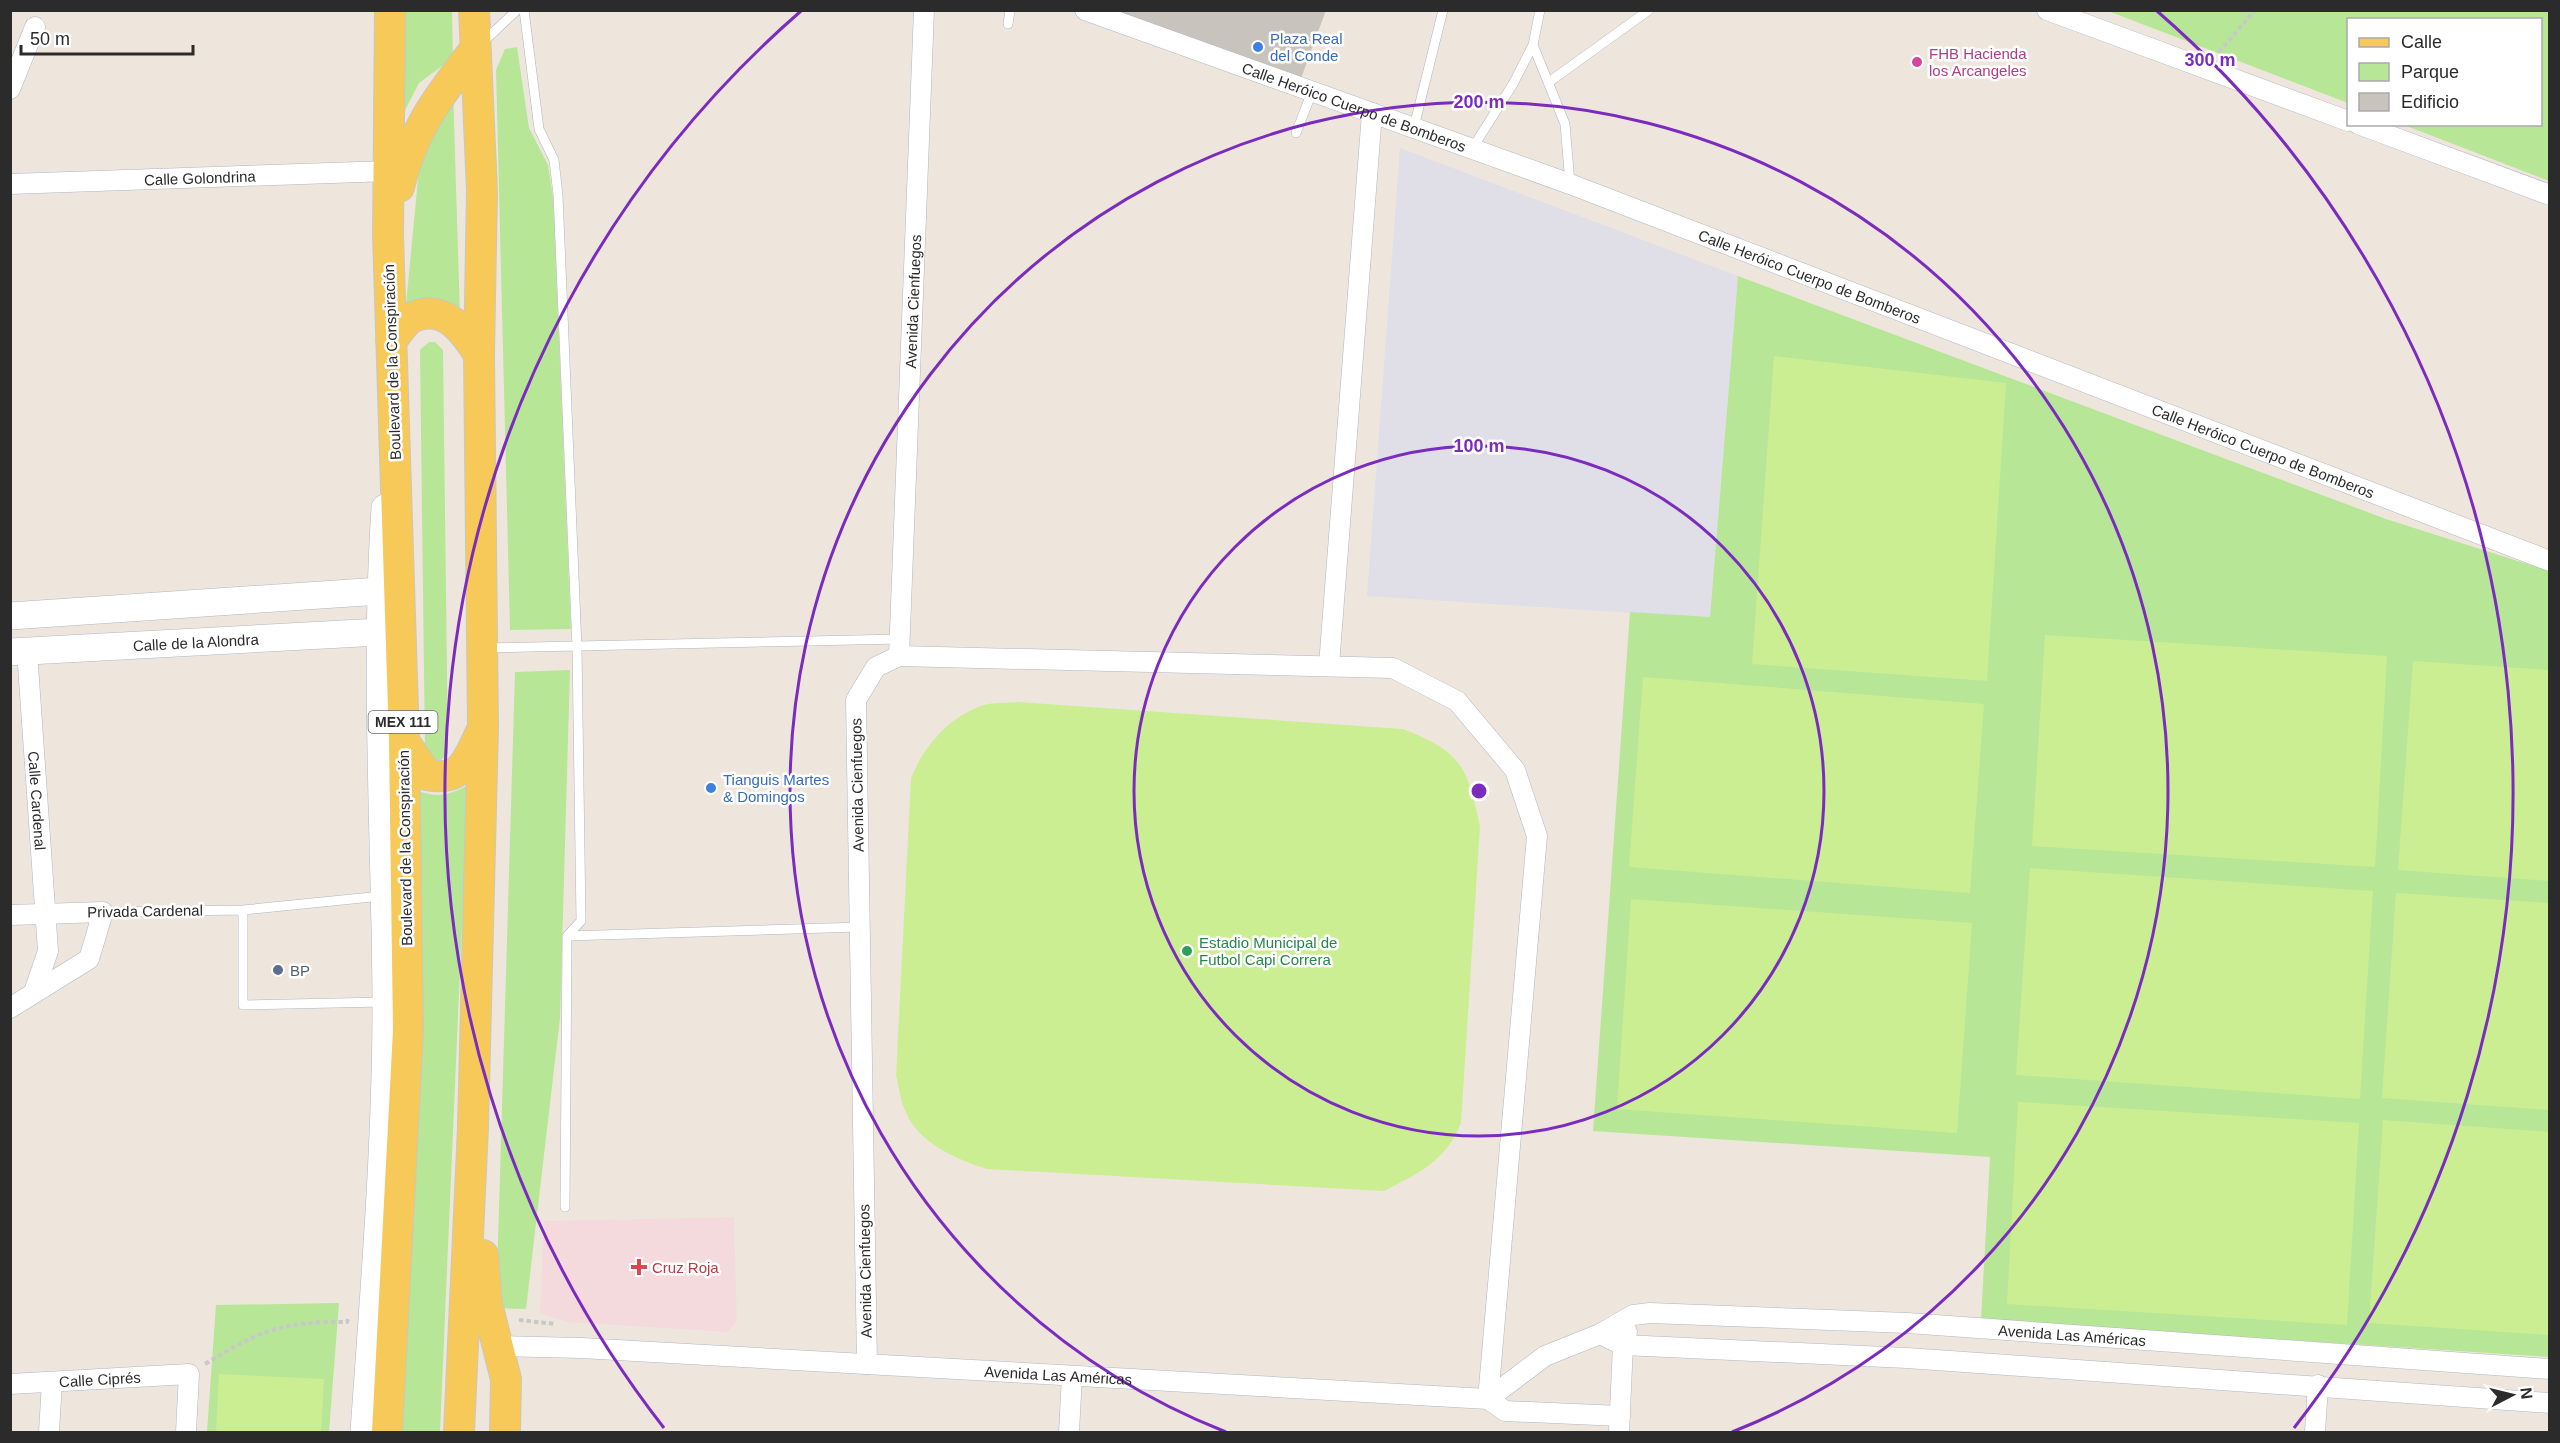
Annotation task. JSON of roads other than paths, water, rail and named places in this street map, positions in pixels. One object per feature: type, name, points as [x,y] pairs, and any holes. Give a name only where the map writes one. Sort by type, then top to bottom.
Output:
[{"type":"main road","name":"Boulevard de la Conspiración","points":[[387,1432],[408,1030],[404,741],[388,235],[390,10]]},
{"type":"main road","points":[[459,1432],[473,1127],[483,728],[479,355],[482,191],[474,10]]},
{"type":"main road","points":[[388,235],[404,164],[420,123],[475,50]]},
{"type":"main road","points":[[391,341],[412,318],[429,314],[447,317],[464,329],[479,355]]},
{"type":"main road","points":[[404,741],[428,775],[444,778],[459,772],[483,728]]},
{"type":"main road","points":[[473,1127],[487,1304],[506,1379],[505,1432]]},
{"type":"street","name":"Avenida Cienfuegos","points":[[867,1364],[856,700],[876,667],[900,648],[924,10]]},
{"type":"street","name":"Calle Heróico Cuerpo de Bomberos","points":[[1085,10],[1570,184],[2550,561]]},
{"type":"street","points":[[2047,10],[2347,120]]},
{"type":"street","points":[[10,89],[35,27]]},
{"type":"street","points":[[1329,665],[1372,113]]},
{"type":"street","points":[[2363,126],[2550,195]]},
{"type":"street","name":"Calle Golondrina","points":[[10,184],[389,171]]},
{"type":"street","points":[[364,1432],[383,1149],[386,1002],[380,591],[393,405]]},
{"type":"street","points":[[10,616],[380,591]]},
{"type":"street","points":[[90,610],[92,648]]},
{"type":"street","name":"Calle de la Alondra","points":[[19,652],[380,632]]},
{"type":"street","points":[[900,648],[1393,668],[1457,701],[1515,770],[1537,836],[1488,1399],[1505,1411],[1619,1424],[1623,1345],[1633,1315]]},
{"type":"street","name":"Calle Cardenal","points":[[19,652],[48,951],[33,992]]},
{"type":"street","points":[[10,1008],[89,959],[103,912]]},
{"type":"street","name":"Privada Cardenal","points":[[46,913],[103,912]]},
{"type":"street","points":[[10,915],[46,913]]},
{"type":"street","name":"Avenida Las Américas","points":[[498,1346],[581,1348],[1488,1399],[1545,1356],[1599,1334],[1633,1315],[1650,1313],[1906,1323],[2550,1370]]},
{"type":"street","points":[[1906,1323],[1907,1358]]},
{"type":"street","points":[[1599,1334],[1623,1345],[1907,1358],[2550,1403]]},
{"type":"street","points":[[2370,1389],[2372,1357]]},
{"type":"street","name":"Calle Ciprés","points":[[10,1384],[189,1374],[186,1432]]},
{"type":"street","points":[[1069,1432],[1072,1376]]},
{"type":"street","points":[[49,1432],[52,1382]]},
{"type":"street","points":[[2315,1432],[2318,1385]]},
{"type":"lane","points":[[475,50],[517,10]]},
{"type":"lane","points":[[524,10],[539,129],[554,160],[558,195],[577,648],[581,921],[567,936],[565,1207]]},
{"type":"lane","points":[[1008,24],[1010,10]]},
{"type":"lane","points":[[1414,128],[1443,10]]},
{"type":"lane","points":[[1471,150],[1513,84],[1533,45],[1540,10]]},
{"type":"lane","points":[[1549,82],[1648,10]]},
{"type":"lane","points":[[1533,45],[1565,124],[1570,184]]},
{"type":"lane","points":[[1296,133],[1312,92]]},
{"type":"lane","points":[[482,648],[900,648]]},
{"type":"lane","name":"Privada Cardenal","points":[[103,912],[243,910],[384,896]]},
{"type":"lane","points":[[243,910],[243,1005],[386,1002]]},
{"type":"lane","points":[[567,936],[859,927]]},
{"type":"place","name":"Plaza Real del Conde","points":[[1258,47]]},
{"type":"place","name":"FHB Hacienda los Arcangeles","points":[[1917,62]]},
{"type":"place","name":"Tianguis Martes & Domingos","points":[[711,788]]},
{"type":"place","name":"Estadio Municipal de Futbol Capi Correra","points":[[1187,951]]},
{"type":"place","name":"BP","points":[[278,970]]},
{"type":"place","name":"Cruz Roja","points":[[639,1267]]}]
